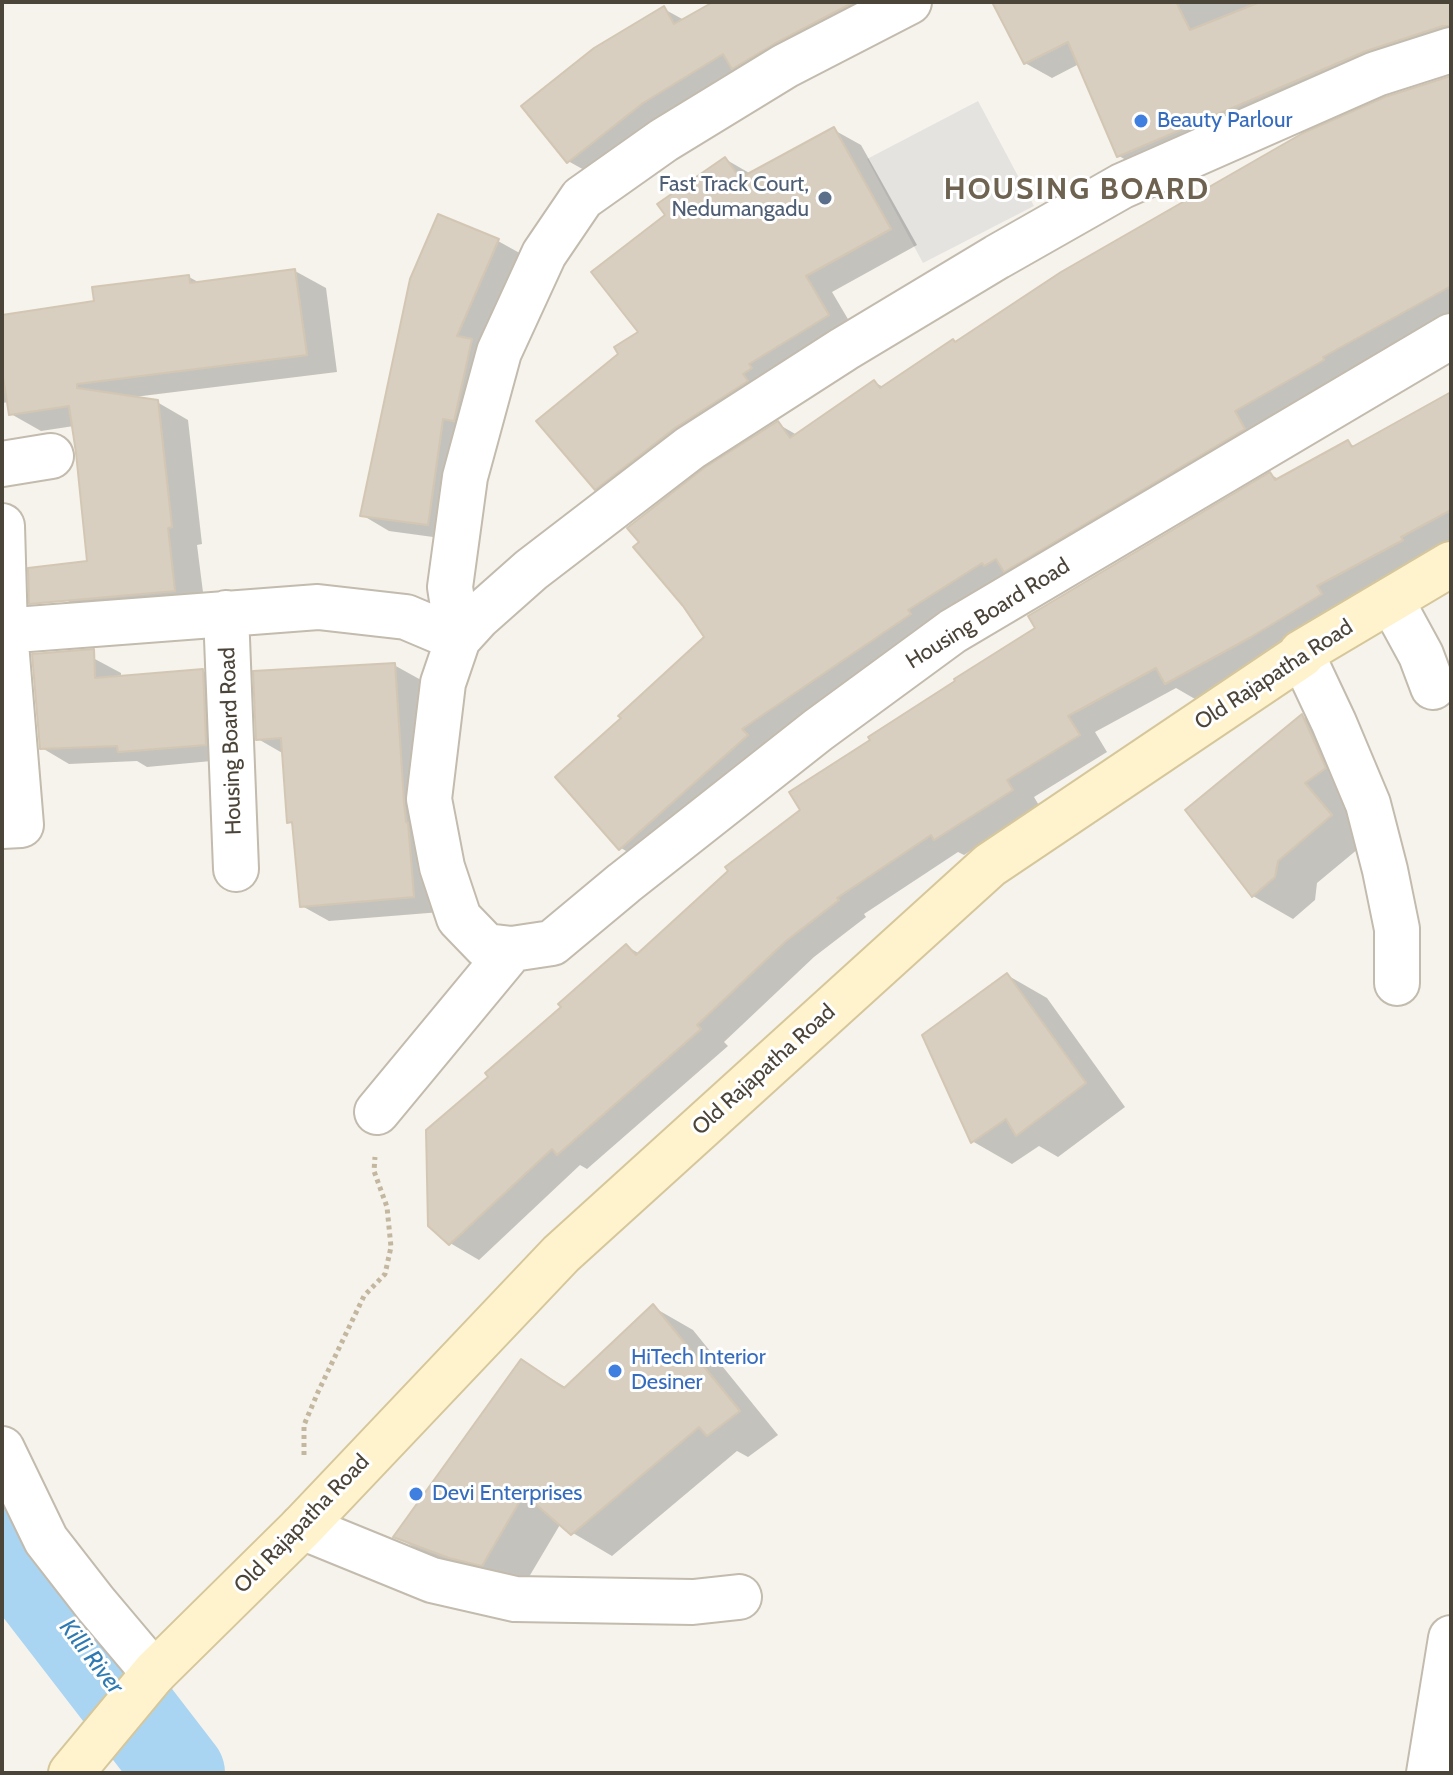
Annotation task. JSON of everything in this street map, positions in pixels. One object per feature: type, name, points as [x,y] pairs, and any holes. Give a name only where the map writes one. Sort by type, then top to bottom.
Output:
[{"type":"main road","name":"Old Rajapatha Road","points":[[71,1773],[154,1673],[302,1527],[561,1254],[990,865],[1301,653],[1451,564]]},
{"type":"street","name":"Housing Board Road","points":[[458,639],[450,587],[465,477],[499,352],[544,254],[582,198],[664,140],[785,66],[909,2]]},
{"type":"street","name":"Housing Board Road","points":[[1451,50],[1376,74],[988,246],[844,349],[690,448],[531,570],[458,639],[443,683],[429,799],[442,867],[459,918],[486,946],[512,949],[552,943],[818,730],[953,631],[1451,336]]},
{"type":"street","points":[[2,464],[51,456]]},
{"type":"street","points":[[2,526],[4,631],[21,825],[2,826]]},
{"type":"street","points":[[1391,600],[1421,655],[1433,687]]},
{"type":"street","points":[[4,631],[318,607],[406,617],[458,639]]},
{"type":"street","name":"Housing Board Road","points":[[226,613],[236,869]]},
{"type":"street","points":[[1302,655],[1368,804],[1397,929],[1397,983]]},
{"type":"street","points":[[377,1112],[512,949]]},
{"type":"street","points":[[2,1449],[46,1540],[154,1673]]},
{"type":"street","points":[[302,1527],[432,1580],[515,1599],[693,1602],[739,1597]]},
{"type":"street","points":[[1429,1773],[1451,1638]]},
{"type":"path","points":[[302,1527],[304,1425],[364,1296],[385,1274],[391,1247],[387,1207],[374,1171],[377,1112]]},
{"type":"shaded area","points":[[978,101],[1034,206],[923,263],[867,159]]},
{"type":"building","points":[[713,2],[854,2],[732,69],[723,54],[643,103],[567,163],[521,106],[594,48],[664,6],[674,24]]},
{"type":"building","points":[[992,2],[1176,2],[1190,30],[1260,2],[1451,2],[1451,26],[1366,51],[1117,157],[1068,42],[1024,64]]},
{"type":"building","points":[[1451,76],[1451,286],[1323,357],[1324,360],[1235,411],[1245,429],[1004,572],[996,559],[984,566],[982,563],[908,610],[911,614],[742,729],[748,735],[619,850],[555,777],[704,637],[683,606],[633,547],[639,542],[627,528],[704,468],[778,421],[790,438],[874,380],[880,388],[1061,272],[1303,133],[1385,97]]},
{"type":"building","points":[[834,127],[891,229],[806,276],[829,315],[749,364],[752,368],[743,374],[748,381],[675,428],[595,490],[536,421],[618,354],[614,347],[638,332],[591,272],[665,215],[657,204],[725,157],[740,178]]},
{"type":"building","points":[[438,214],[499,239],[457,336],[472,339],[454,421],[443,419],[428,525],[360,516],[410,279]]},
{"type":"building","points":[[295,269],[307,355],[77,384],[77,388],[158,400],[172,527],[168,528],[175,591],[29,604],[28,568],[87,561],[69,406],[9,415],[2,370],[2,315],[94,301],[92,287],[189,275],[190,283]]},
{"type":"building","points":[[1451,392],[1451,510],[1401,537],[1403,540],[1317,586],[1322,594],[1165,684],[1156,668],[1068,716],[1080,735],[1007,780],[1013,790],[934,840],[931,835],[837,898],[839,900],[786,941],[697,1025],[701,1029],[557,1155],[552,1149],[449,1245],[428,1226],[426,1130],[488,1077],[485,1073],[561,1007],[558,1004],[626,944],[636,955],[728,871],[725,867],[800,810],[789,792],[870,740],[868,737],[954,679],[1035,628],[1028,616],[1270,472],[1275,480],[1348,440],[1352,447]]},
{"type":"building","points":[[94,649],[95,678],[203,669],[206,745],[118,752],[117,746],[40,749],[32,654]]},
{"type":"building","points":[[395,663],[414,897],[300,907],[292,822],[287,823],[281,738],[256,740],[253,671]]},
{"type":"building","points":[[1302,714],[1326,768],[1305,783],[1332,815],[1278,861],[1275,877],[1252,897],[1185,810]]},
{"type":"building","points":[[1007,973],[1086,1083],[1016,1136],[1006,1119],[971,1143],[922,1035]]},
{"type":"building","points":[[653,1304],[740,1411],[707,1436],[699,1427],[571,1535],[524,1494],[482,1566],[449,1558],[393,1537],[521,1359],[564,1388]]},
{"type":"waterway","name":"Killi River","points":[[2,1542],[180,1773]]},
{"type":"place","name":"Beauty Parlour","points":[[1141,121]]},
{"type":"place","name":"Fast Track Court, Nedumangadu","points":[[825,198]]},
{"type":"place","name":"HiTech Interior Desiner","points":[[615,1371]]},
{"type":"place","name":"Devi Enterprises","points":[[416,1494]]},
{"type":"district","name":"HOUSING BOARD","points":[[1077,190]]}]
